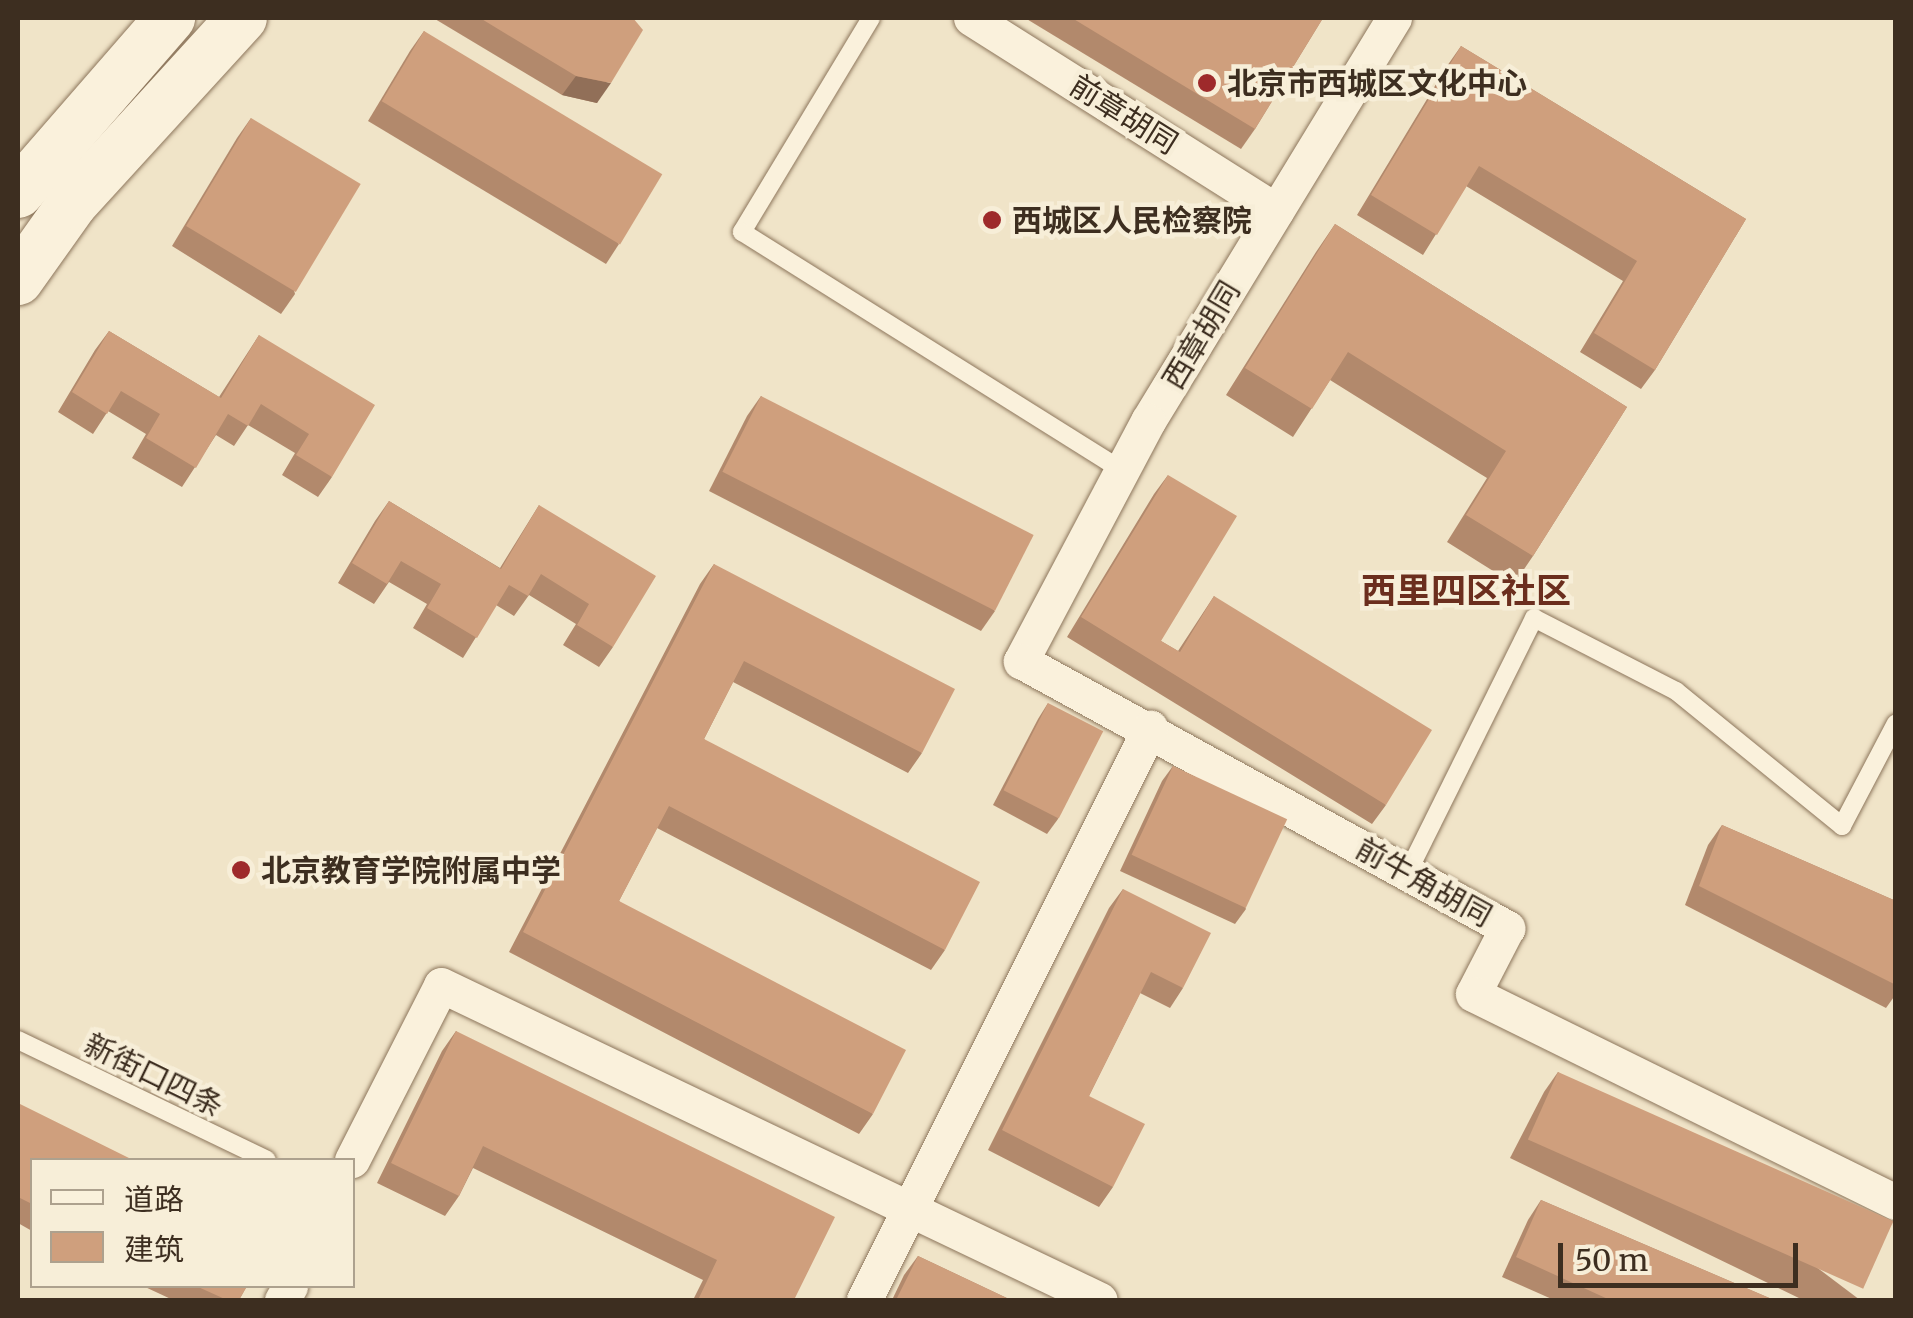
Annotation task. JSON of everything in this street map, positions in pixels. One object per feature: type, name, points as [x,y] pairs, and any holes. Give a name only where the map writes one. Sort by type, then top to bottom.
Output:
[{"type":"street","points":[[18,193],[170,18]]},
{"type":"street","points":[[18,280],[72,204],[242,18]]},
{"type":"street","name":"前章胡同","points":[[972,18],[1276,212]]},
{"type":"street","name":"西章胡同","points":[[1021,661],[1124,472],[1394,18]]},
{"type":"street","name":"前牛角胡同","points":[[1021,661],[1150,728],[1506,928],[1473,994],[1896,1202]]},
{"type":"street","points":[[864,1300],[1150,728]]},
{"type":"street","points":[[353,1158],[441,985],[1100,1300]]},
{"type":"lane","points":[[871,18],[742,232],[1124,472]]},
{"type":"lane","points":[[1407,874],[1534,618],[1676,691],[1842,826],[1896,722]]},
{"type":"lane","name":"新街口四条","points":[[18,1040],[263,1158]]},
{"type":"building","points":[[480,18],[633,18],[643,30],[611,83],[576,76]]},
{"type":"building","name":"北京市西城区文化中心","points":[[1072,18],[1323,18],[1255,129]]},
{"type":"building","points":[[424,31],[662,174],[620,244],[382,101]]},
{"type":"building","points":[[1461,46],[1746,219],[1655,370],[1594,333],[1637,261],[1479,166],[1437,235],[1371,195]]},
{"type":"building","points":[[251,118],[361,184],[296,292],[186,226]]},
{"type":"building","points":[[1335,224],[1627,407],[1533,556],[1466,515],[1506,451],[1348,352],[1312,409],[1245,368]]},
{"type":"building","points":[[109,331],[221,398],[259,335],[375,405],[332,477],[296,455],[309,434],[261,404],[248,426],[228,414],[196,468],[146,438],[160,414],[121,391],[107,414],[72,392]]},
{"type":"building","points":[[761,396],[1034,535],[995,611],[722,472]]},
{"type":"building","points":[[1168,475],[1237,516],[1161,641],[1180,652],[1214,596],[1432,730],[1386,805],[1081,617]]},
{"type":"building","points":[[389,501],[501,569],[539,505],[656,576],[613,647],[577,625],[589,604],[541,574],[528,596],[509,585],[477,638],[427,608],[441,584],[401,561],[387,584],[352,563]]},
{"type":"building","points":[[714,564],[955,689],[922,753],[744,661],[704,739],[980,882],[945,950],[669,806],[619,901],[906,1050],[873,1114],[523,932]]},
{"type":"building","points":[[1048,703],[1103,731],[1059,818],[1004,790]]},
{"type":"building","points":[[1173,766],[1287,819],[1246,908],[1132,855]]},
{"type":"building","points":[[1722,825],[1896,901],[1896,985],[1699,886]]},
{"type":"building","points":[[1123,889],[1211,933],[1183,988],[1151,972],[1089,1096],[1145,1124],[1113,1187],[1002,1130]]},
{"type":"building","points":[[456,1031],[835,1217],[794,1300],[698,1300],[717,1260],[483,1146],[459,1196],[391,1163]]},
{"type":"building","points":[[1558,1072],[1893,1221],[1863,1289],[1528,1140]]},
{"type":"building","points":[[18,1103],[129,1158],[30,1158],[30,1203],[18,1197]]},
{"type":"building","points":[[1541,1200],[1774,1300],[1610,1300],[1516,1257]]},
{"type":"building","points":[[918,1256],[1011,1300],[896,1300]]},
{"type":"building","points":[[200,1288],[246,1288],[239,1300],[227,1300]]},
{"type":"place","name":"北京市西城区文化中心","points":[[1207,83]]},
{"type":"place","name":"西城区人民检察院","points":[[992,220]]},
{"type":"place","name":"北京教育学院附属中学","points":[[241,870]]},
{"type":"district","name":"西里四区社区","points":[[1466,591]]}]
